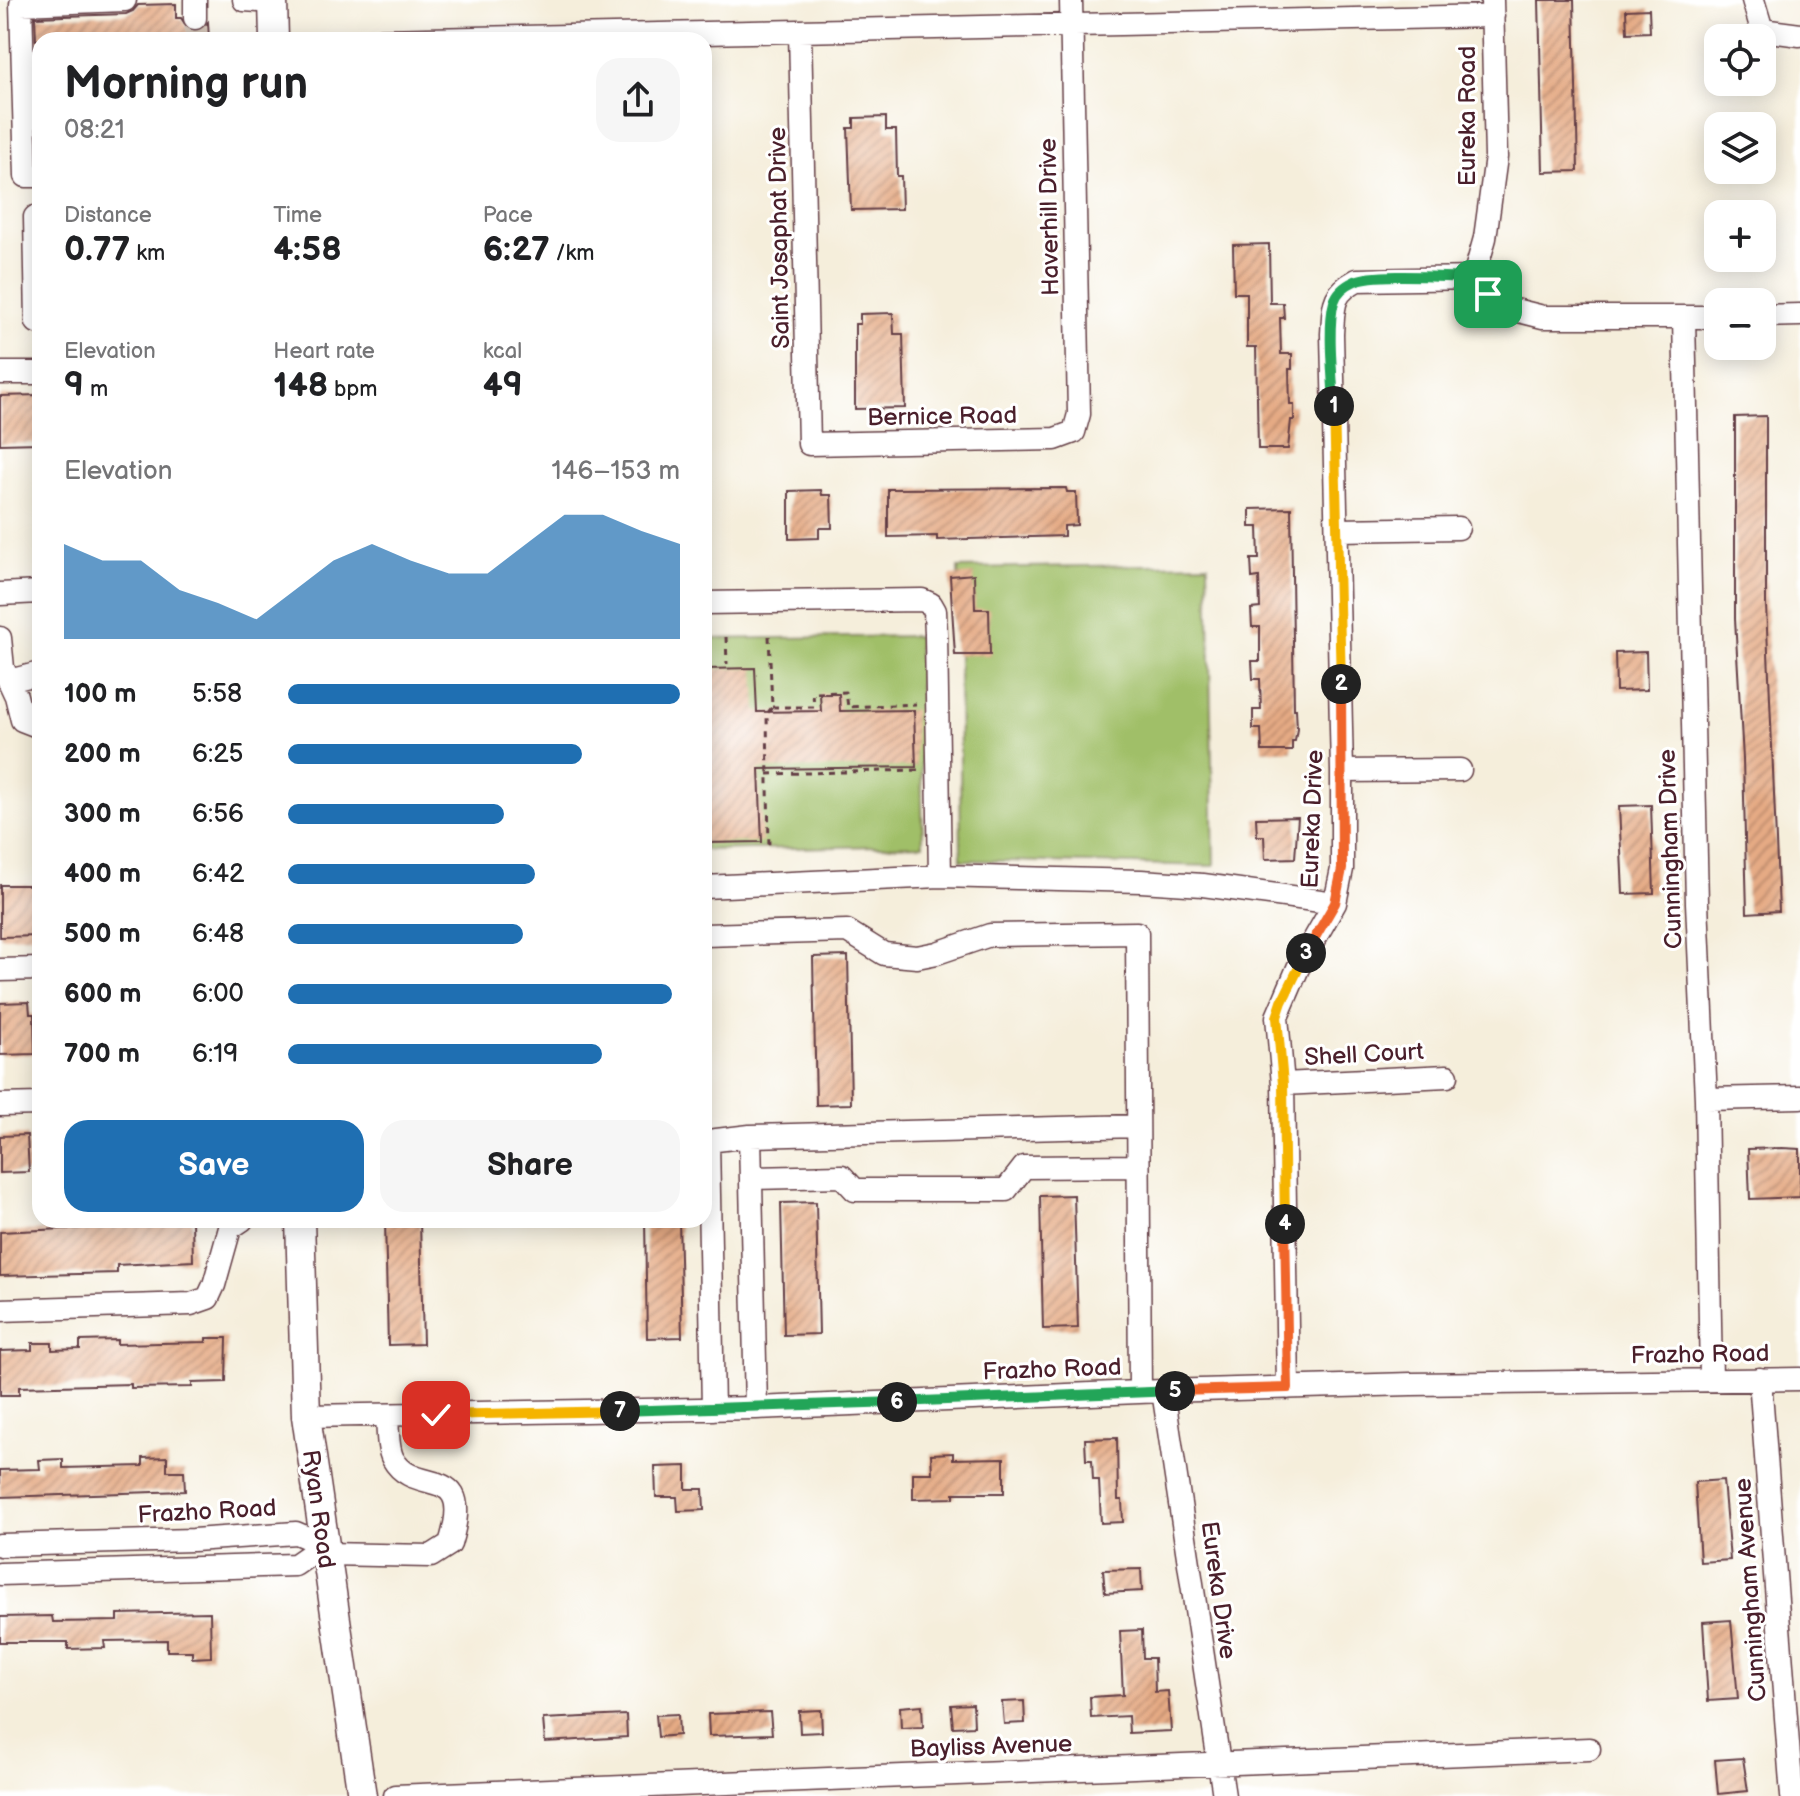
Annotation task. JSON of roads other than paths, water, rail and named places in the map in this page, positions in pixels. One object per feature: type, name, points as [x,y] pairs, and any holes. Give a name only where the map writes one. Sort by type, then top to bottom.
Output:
[{"type":"main road","points":[[273,1],[274,32]]},
{"type":"main road","name":"Ryan Road","points":[[300,1228],[306,1416],[362,1796]]},
{"type":"street","points":[[32,176],[26,176],[21,4],[125,0]]},
{"type":"street","points":[[244,0],[273,1]]},
{"type":"street","name":"Haverhill Drive","points":[[1071,0],[1079,414],[1074,432]]},
{"type":"street","points":[[1753,0],[1762,30],[1800,35]]},
{"type":"street","points":[[712,34],[1493,8]]},
{"type":"street","name":"Eureka Road","points":[[1478,278],[1476,270],[1488,224],[1496,157],[1493,8]]},
{"type":"street","name":"Saint Josaphat Drive","points":[[800,31],[809,444]]},
{"type":"street","points":[[1478,278],[1480,287],[1511,309],[1543,317],[1704,317]]},
{"type":"street","name":"Eureka Drive","points":[[1288,1388],[1283,1084],[1277,1033],[1280,1009],[1298,968],[1335,903],[1342,869],[1332,334],[1334,302],[1342,288],[1357,280],[1478,278]]},
{"type":"street","points":[[1776,316],[1800,315]]},
{"type":"street","name":"Cunningham Drive","points":[[1684,318],[1711,1379]]},
{"type":"street","points":[[0,373],[32,373]]},
{"type":"street","name":"Bernice Road","points":[[809,444],[1055,439],[1074,432]]},
{"type":"street","points":[[1338,530],[1458,528]]},
{"type":"street","points":[[0,594],[32,592]]},
{"type":"street","points":[[712,603],[922,600],[931,604],[935,611],[936,634],[940,876]]},
{"type":"street","points":[[0,638],[3,668],[16,696],[22,720],[32,724]]},
{"type":"street","points":[[9,681],[32,675]]},
{"type":"street","points":[[1342,771],[1460,770]]},
{"type":"street","points":[[712,887],[940,876],[1203,885],[1335,903]]},
{"type":"street","name":"Eureka Drive","points":[[712,935],[847,931],[884,954],[917,957],[990,935],[1137,933],[1138,1166],[1152,1391],[1224,1796]]},
{"type":"street","points":[[0,970],[32,969]]},
{"type":"street","name":"Shell Court","points":[[1283,1084],[1447,1076]]},
{"type":"street","points":[[1706,1099],[1800,1097]]},
{"type":"street","points":[[0,1105],[32,1104]]},
{"type":"street","points":[[712,1140],[750,1136],[1138,1126]]},
{"type":"street","points":[[750,1136],[756,1408]]},
{"type":"street","points":[[751,1178],[842,1176],[855,1190],[1006,1190],[1024,1167],[1138,1166]]},
{"type":"street","points":[[0,1310],[191,1304],[208,1298],[230,1228]]},
{"type":"street","points":[[708,1228],[713,1409]]},
{"type":"street","name":"Cunningham Avenue","points":[[1760,1379],[1792,1796]]},
{"type":"street","name":"Frazho Road","points":[[306,1416],[756,1408],[1152,1391],[1800,1379]]},
{"type":"street","name":"Frazho Road","points":[[0,1545],[193,1540],[296,1533],[324,1550],[431,1556],[450,1544],[458,1518],[453,1494],[440,1483],[402,1470],[392,1458],[387,1415]]},
{"type":"street","points":[[0,1574],[295,1565],[324,1550]]},
{"type":"street","name":"Bayliss Avenue","points":[[395,1796],[1589,1749]]},
{"type":"tunnel","points":[[195,18],[196,32]]}]
